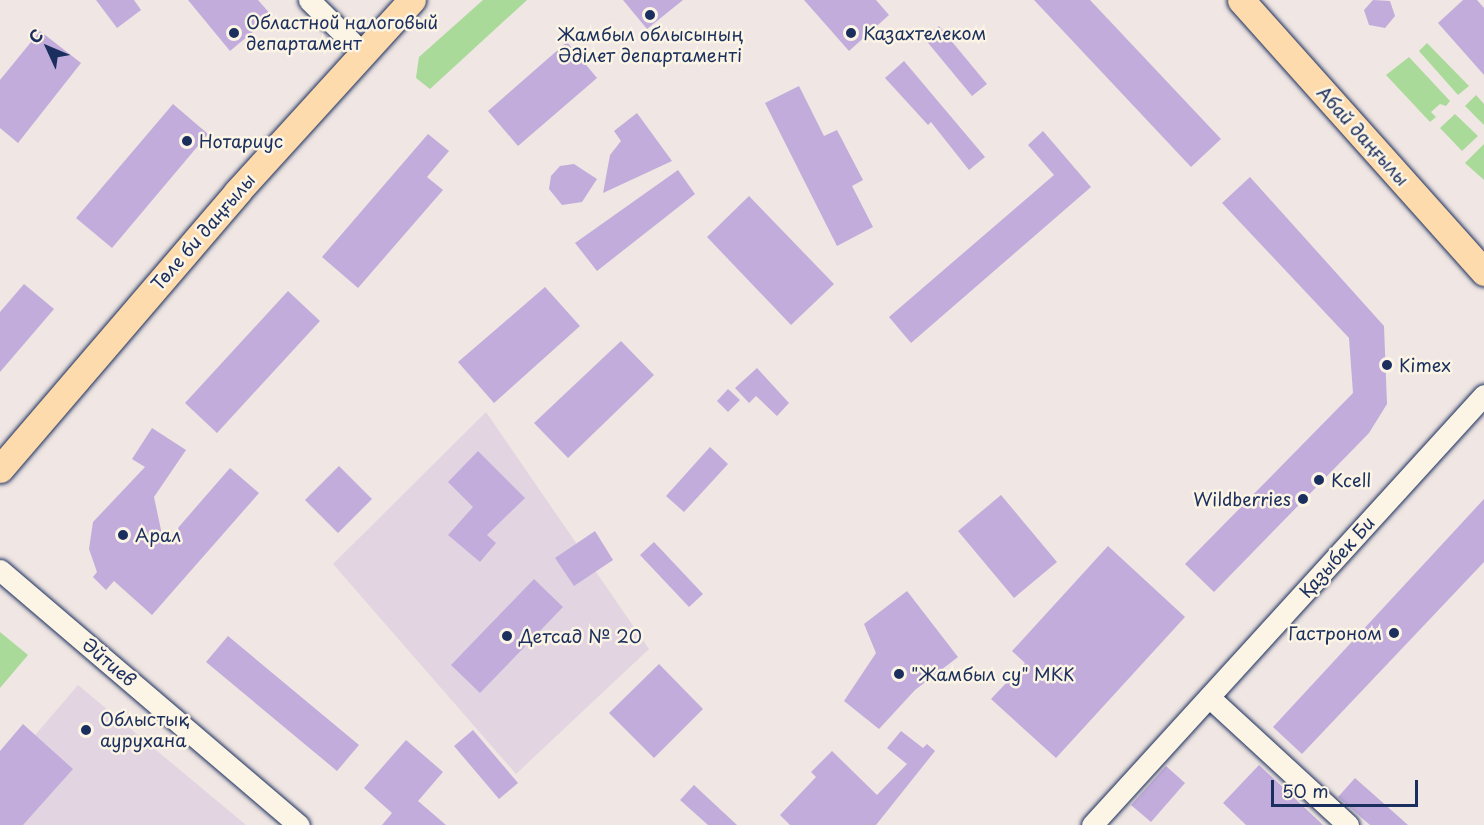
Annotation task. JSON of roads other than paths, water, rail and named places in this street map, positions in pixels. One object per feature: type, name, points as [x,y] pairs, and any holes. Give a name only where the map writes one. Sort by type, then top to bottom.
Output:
[{"type":"main road","name":"Төле би даңғылы","points":[[0,470],[237,192],[412,0]]},
{"type":"main road","name":"Абай даңғылы","points":[[1241,0],[1484,272]]},
{"type":"street","points":[[309,0],[363,53]]},
{"type":"street","name":"Қазыбек Би","points":[[1092,825],[1484,395]]},
{"type":"street","name":"Әйтиев","points":[[0,570],[299,825]]},
{"type":"street","points":[[1209,697],[1348,825]]},
{"type":"place","name":"Жамбыл облысының Әділет департаменті","points":[[650,15]]},
{"type":"place","name":"Областной налоговый департамент","points":[[234,33]]},
{"type":"place","name":"Казахтелеком","points":[[851,33]]},
{"type":"place","name":"Нотариус","points":[[187,141]]},
{"type":"place","name":"Kimex","points":[[1387,365]]},
{"type":"place","name":"Kcell","points":[[1319,480]]},
{"type":"place","name":"Wildberries","points":[[1303,499]]},
{"type":"place","name":"Арал","points":[[123,535]]},
{"type":"place","name":"Гастроном","points":[[1394,633]]},
{"type":"place","name":"Детсад № 20","points":[[507,636]]},
{"type":"place","name":"\"Жамбыл су\" МКК","points":[[899,674]]},
{"type":"place","name":"Облыстық аурухана","points":[[86,730]]}]
